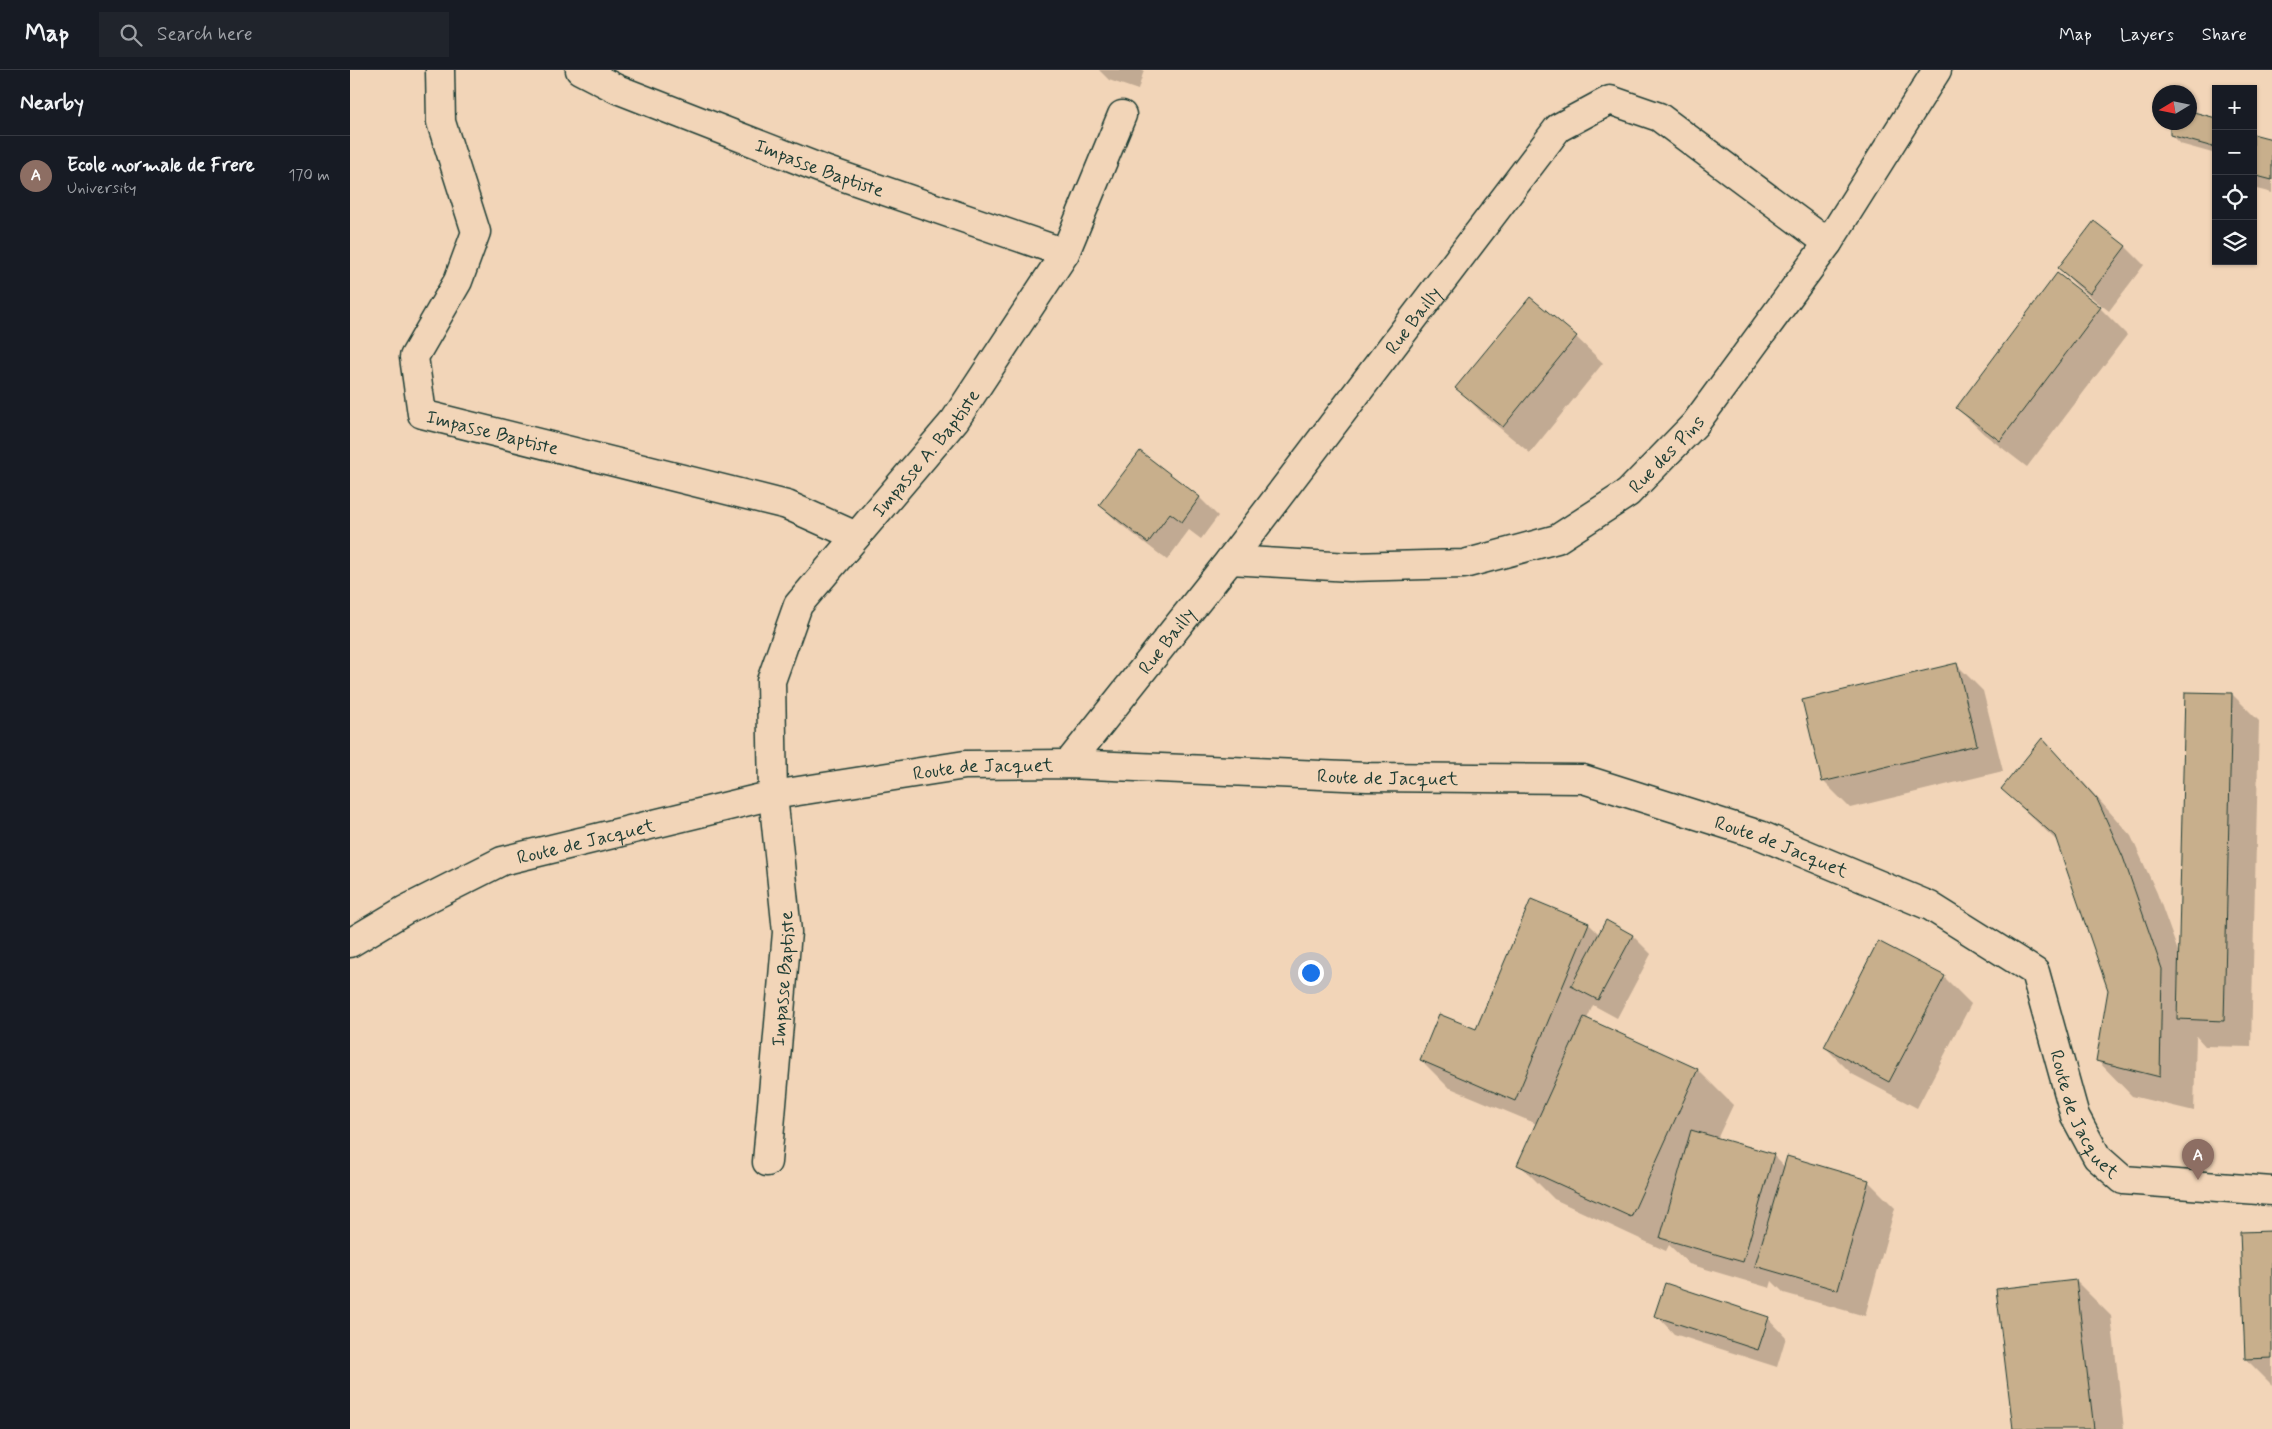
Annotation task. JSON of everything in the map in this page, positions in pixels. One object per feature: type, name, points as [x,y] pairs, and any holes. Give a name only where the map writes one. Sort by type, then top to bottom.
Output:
[{"type":"street","name":"Impasse Baptiste","points":[[440,70],[441,122],[476,232],[458,281],[414,357],[422,414],[787,505],[856,536]]},
{"type":"street","name":"Impasse Baptiste","points":[[580,70],[617,89],[827,171],[1065,253]]},
{"type":"street","name":"Rue des Pins","points":[[1230,560],[1350,567],[1464,564],[1557,539],[1628,492],[1695,424],[1828,243],[1937,70]]},
{"type":"street","name":"Rue Bailly","points":[[1068,764],[1230,560],[1558,128],[1610,100],[1659,118],[1828,243]]},
{"type":"street","name":"Impasse A. Baptiste","points":[[773,795],[771,681],[798,605],[955,420],[1065,253],[1122,114]]},
{"type":"street","name":"Route de Jacquet","points":[[350,943],[405,910],[502,861],[773,795],[964,765],[1068,764],[1367,777],[1583,779],[1760,835],[1930,906],[2035,972],[2075,1116],[2097,1156],[2123,1180],[2272,1191]]},
{"type":"street","name":"Impasse Baptiste","points":[[767,1162],[787,932],[773,795]]},
{"type":"building","points":[[2197,113],[2212,117],[2212,147],[2170,135],[2170,130],[2197,130]]},
{"type":"building","points":[[2257,135],[2272,139],[2272,180],[2257,176]]},
{"type":"building","points":[[2094,221],[2126,246],[2090,294],[2058,268]]},
{"type":"building","points":[[2057,273],[2101,307],[2000,441],[1956,408]]},
{"type":"building","points":[[1530,297],[1577,336],[1503,427],[1455,388]]},
{"type":"building","points":[[1140,451],[1200,497],[1182,522],[1170,513],[1148,543],[1099,505]]},
{"type":"building","points":[[1957,663],[1977,745],[1822,782],[1802,700]]},
{"type":"building","points":[[2185,692],[2232,693],[2224,1021],[2177,1019]]},
{"type":"building","points":[[2042,738],[2097,799],[2123,857],[2162,969],[2160,1077],[2096,1061],[2108,990],[2055,836],[2001,789]]},
{"type":"building","points":[[1531,899],[1589,923],[1515,1101],[1420,1060],[1439,1014],[1476,1029]]},
{"type":"building","points":[[1606,920],[1633,935],[1598,1000],[1571,986]]},
{"type":"building","points":[[1878,941],[1945,976],[1889,1082],[1824,1047]]},
{"type":"building","points":[[1584,1017],[1698,1069],[1631,1217],[1517,1165]]},
{"type":"building","points":[[1691,1130],[1774,1154],[1743,1262],[1660,1238]]},
{"type":"building","points":[[1787,1156],[1869,1180],[1838,1290],[1755,1266]]},
{"type":"building","points":[[2272,1231],[2272,1358],[2245,1359],[2240,1232]]},
{"type":"building","points":[[2076,1280],[2094,1429],[2013,1429],[1996,1289]]},
{"type":"building","points":[[1665,1283],[1769,1317],[1758,1350],[1654,1316]]},
{"type":"place","name":"Ecole normale de Frere","points":[[2198,1180]]}]
